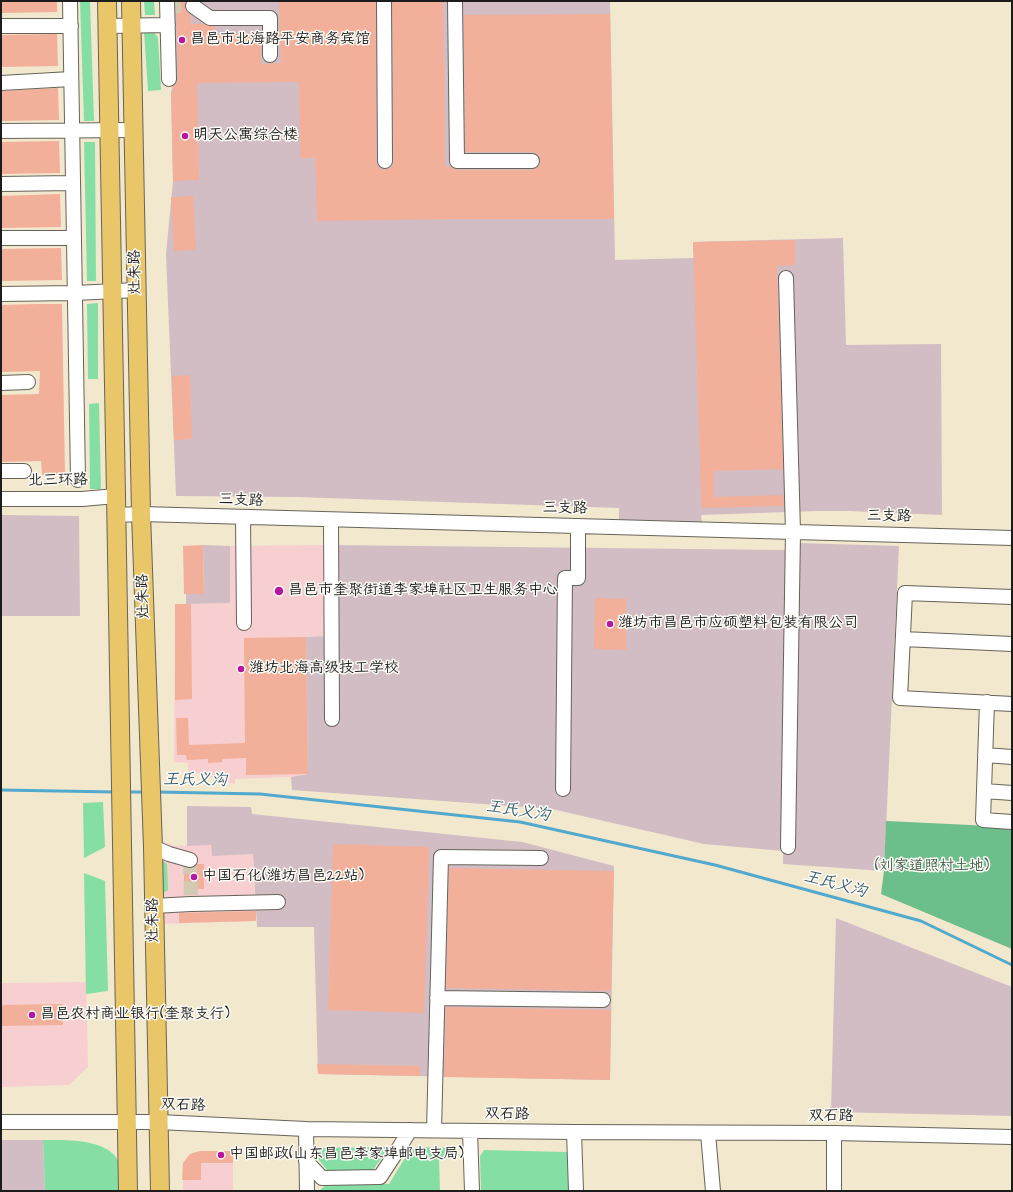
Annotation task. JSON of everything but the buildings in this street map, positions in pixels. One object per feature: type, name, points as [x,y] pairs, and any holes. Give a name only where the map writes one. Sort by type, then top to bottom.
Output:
[{"type":"main road","name":"灶朱路","points":[[107,1],[128,1191]]},
{"type":"main road","name":"灶朱路","points":[[131,1],[141,514],[150,756],[150,804],[153,847],[153,906],[160,1191]]},
{"type":"street","points":[[70,1],[78,480]]},
{"type":"street","points":[[167,1],[168,79]]},
{"type":"street","points":[[384,1],[385,161]]},
{"type":"street","points":[[454,1],[457,161],[532,161]]},
{"type":"street","points":[[193,6],[210,18],[270,18],[270,55]]},
{"type":"street","points":[[107,26],[168,25]]},
{"type":"street","points":[[1,26],[70,26]]},
{"type":"street","points":[[1,83],[72,80]]},
{"type":"street","points":[[1,132],[134,130]]},
{"type":"street","points":[[1,184],[73,183]]},
{"type":"street","points":[[1,238],[74,238]]},
{"type":"street","points":[[786,278],[793,532],[788,846]]},
{"type":"street","points":[[1,294],[137,290]]},
{"type":"street","points":[[1,383],[28,382]]},
{"type":"street","points":[[1,471],[24,471]]},
{"type":"street","name":"北三环路","points":[[1,499],[82,499],[116,496]]},
{"type":"street","name":"三支路","points":[[117,515],[141,514],[1012,538]]},
{"type":"street","points":[[243,518],[244,623]]},
{"type":"street","points":[[331,520],[332,720]]},
{"type":"street","points":[[563,789],[565,578],[578,578],[578,526]]},
{"type":"street","points":[[1012,597],[905,593],[900,698],[1012,704]]},
{"type":"street","points":[[903,639],[1012,644]]},
{"type":"street","points":[[986,702],[983,820],[1012,822]]},
{"type":"street","points":[[985,755],[1012,757]]},
{"type":"street","points":[[984,791],[1012,793]]},
{"type":"street","points":[[153,847],[169,854],[190,860]]},
{"type":"street","points":[[434,1130],[441,857],[541,858]]},
{"type":"street","points":[[153,906],[278,902]]},
{"type":"street","points":[[437,998],[603,1000]]},
{"type":"street","name":"双石路","points":[[1,1122],[158,1122],[306,1129],[834,1133],[1012,1137]]},
{"type":"street","points":[[306,1129],[307,1191]]},
{"type":"street","points":[[306,1161],[322,1178],[380,1177],[410,1130]]},
{"type":"street","points":[[470,1131],[472,1191]]},
{"type":"street","points":[[574,1132],[576,1191]]},
{"type":"street","points":[[708,1133],[712,1191]]},
{"type":"street","points":[[834,1133],[834,1191]]},
{"type":"shaded area","points":[[171,1],[610,1],[615,260],[694,258],[693,242],[843,238],[846,345],[941,344],[942,515],[817,511],[701,515],[702,523],[619,524],[619,508],[296,497],[176,496],[166,254],[173,181]]},
{"type":"shaded area","points":[[1,515],[79,516],[80,616],[1,616]]},
{"type":"shaded area","points":[[798,543],[899,546],[884,871],[783,864],[783,851],[704,844],[552,809],[292,790],[291,777],[308,774],[306,637],[327,636],[327,545],[787,550]]},
{"type":"shaded area","points":[[203,545],[230,546],[230,603],[186,604],[186,594],[204,594]]},
{"type":"shaded area","name":"潍坊北海高级技工学校","points":[[327,545],[328,636],[306,637],[308,774],[291,777],[235,779],[235,784],[188,771],[188,763],[174,762],[175,604],[230,603],[230,546]]},
{"type":"shaded area","points":[[187,806],[251,807],[252,814],[522,842],[614,866],[610,1080],[318,1074],[314,927],[257,927],[253,854],[212,856],[211,845],[187,846]]},
{"type":"shaded area","points":[[158,840],[175,846],[211,845],[212,855],[253,854],[256,921],[160,924]]},
{"type":"shaded area","points":[[836,918],[1012,987],[1012,1116],[831,1112]]},
{"type":"shaded area","points":[[86,982],[88,1067],[69,1085],[2,1087],[1,983]]},
{"type":"shaded area","points":[[1,1140],[43,1140],[45,1191],[1,1191]]},
{"type":"shaded area","points":[[200,1151],[233,1151],[233,1191],[183,1191],[183,1163],[190,1154]]},
{"type":"green space","points":[[80,1],[90,1],[94,121],[84,121]]},
{"type":"green space","points":[[144,1],[154,1],[155,15],[145,15]]},
{"type":"green space","points":[[144,31],[154,32],[158,38],[161,90],[148,91]]},
{"type":"green space","points":[[84,142],[95,142],[96,281],[87,281]]},
{"type":"green space","points":[[98,303],[98,379],[88,379],[87,304]]},
{"type":"green space","points":[[99,403],[101,489],[90,489],[89,404]]},
{"type":"green space","points":[[103,802],[105,847],[84,858],[83,803]]},
{"type":"green space","name":"(刘家道照村土地)","points":[[886,821],[1012,827],[1012,949],[881,894],[884,871]]},
{"type":"green space","points":[[159,858],[167,864],[168,890],[159,896]]},
{"type":"green space","points":[[84,873],[105,881],[108,991],[86,994]]},
{"type":"green space","points":[[43,1140],[86,1142],[106,1149],[114,1155],[119,1163],[120,1191],[45,1191]]},
{"type":"green space","points":[[389,1147],[373,1170],[327,1170],[316,1156],[316,1148]]},
{"type":"green space","points":[[416,1147],[453,1148],[459,1155],[439,1159],[440,1191],[319,1191],[327,1184],[389,1184],[408,1153]]},
{"type":"green space","points":[[484,1150],[567,1152],[570,1191],[481,1191],[480,1156]]},
{"type":"waterway","name":"王氏义沟","points":[[1,790],[115,792]]},
{"type":"waterway","name":"王氏义沟","points":[[127,792],[145,792]]},
{"type":"waterway","name":"王氏义沟","points":[[157,792],[260,794],[520,822],[715,865],[921,921],[1012,965]]},
{"type":"tunnel","points":[[167,6],[193,6]]},
{"type":"tunnel","points":[[190,860],[191,904]]},
{"type":"place","name":"昌邑市北海路平安商务宾馆","points":[[182,40]]},
{"type":"place","name":"明天公寓综合楼","points":[[185,136]]},
{"type":"place","name":"昌邑市奎聚街道李家埠社区卫生服务中心","points":[[279,591]]},
{"type":"place","name":"潍坊市昌邑市应硕塑料包装有限公司","points":[[610,624]]},
{"type":"place","name":"潍坊北海高级技工学校","points":[[241,669]]},
{"type":"place","name":"中国石化(潍坊昌邑22站)","points":[[194,877]]},
{"type":"place","name":"昌邑农村商业银行(奎聚支行)","points":[[32,1015]]},
{"type":"place","name":"中国邮政(山东昌邑李家埠邮电支局)","points":[[221,1155]]}]
